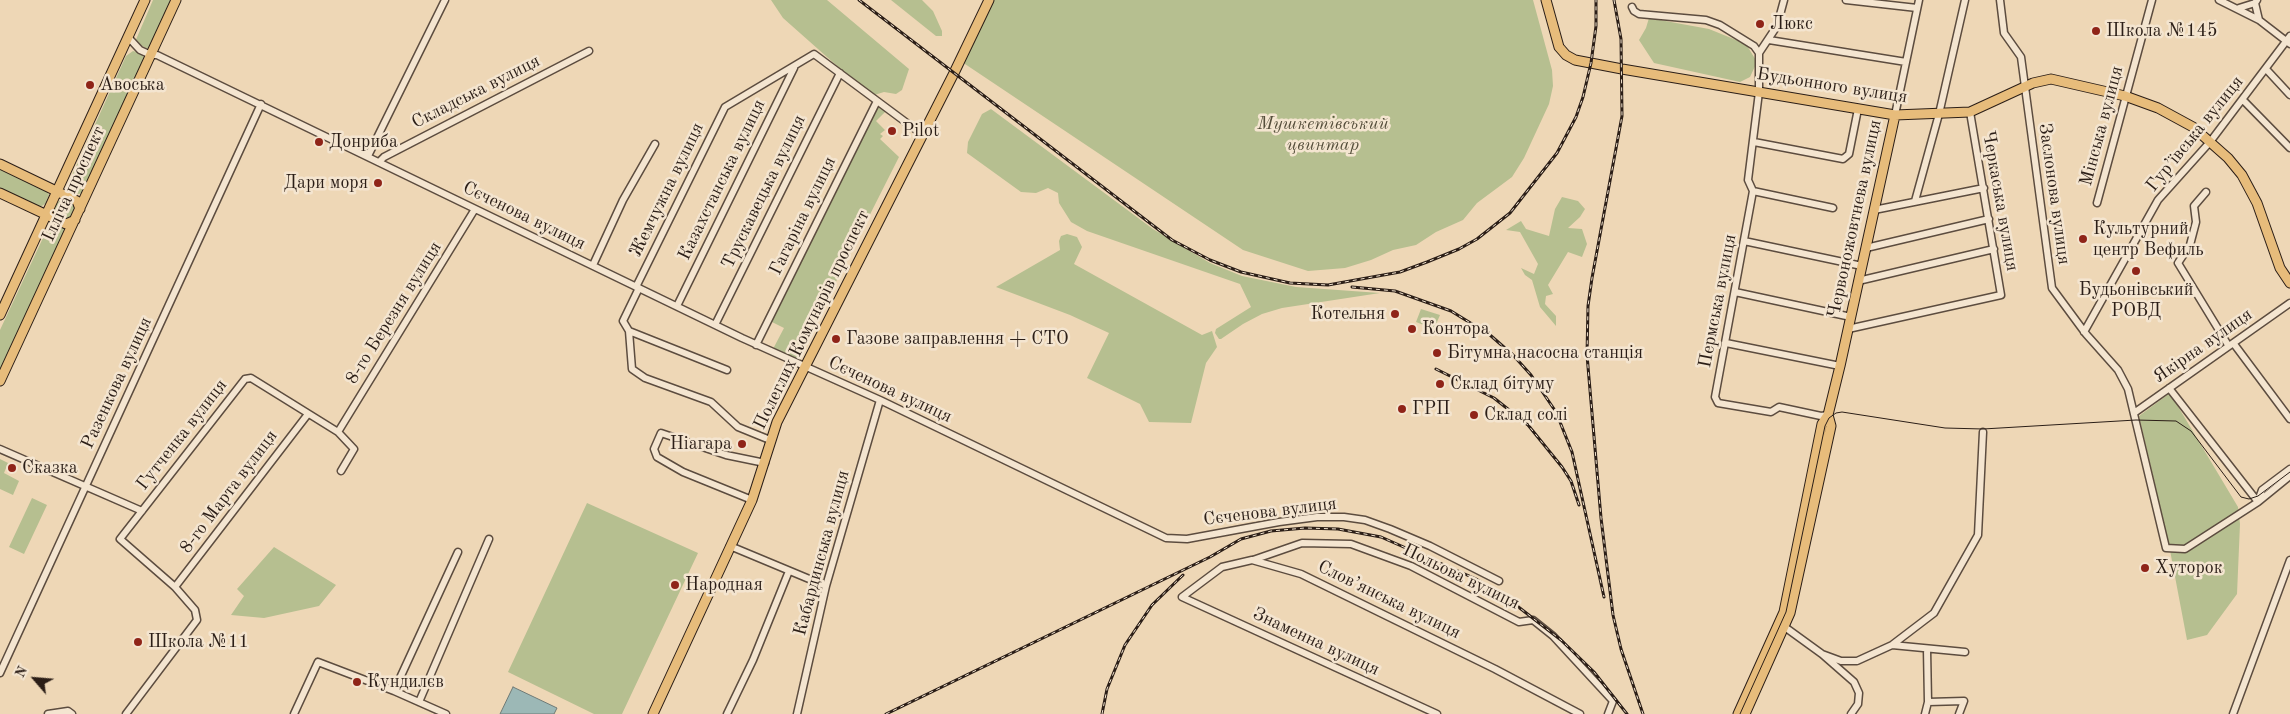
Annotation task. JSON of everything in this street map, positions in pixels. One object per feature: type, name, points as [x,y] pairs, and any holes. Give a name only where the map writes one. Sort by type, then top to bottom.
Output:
[{"type":"main road","name":"Ілліча проспект","points":[[0,315],[144,0]]},
{"type":"main road","name":"Ілліча проспект","points":[[0,381],[176,0]]},
{"type":"main road","name":"Полеглих Комунарів проспект","points":[[653,714],[752,500],[765,463],[770,440],[803,367],[923,135],[989,0]]},
{"type":"main road","name":"Будьонного вулиця","points":[[1546,0],[1560,47],[1566,55],[1575,60],[1858,109],[1895,115],[1970,112],[2024,87],[2051,78],[2125,96],[2177,117],[2210,142],[2242,175],[2257,203],[2280,268],[2290,283]]},
{"type":"main road","name":"Червоножовтнева вулиця","points":[[1745,714],[1782,625],[1822,424],[1828,415],[1840,366],[1895,115]]},
{"type":"main road","points":[[0,164],[77,200],[80,209]]},
{"type":"main road","points":[[0,193],[66,224],[75,220]]},
{"type":"main road","name":"Червоножовтнева вулиця","points":[[1738,714],[1782,625]]},
{"type":"street","name":"Складська вулиця","points":[[368,156],[445,0]]},
{"type":"street","points":[[1632,7],[1638,14],[1706,20],[1720,25],[1754,46],[1759,53],[1777,26],[1784,0]]},
{"type":"street","points":[[1846,0],[1918,8]]},
{"type":"street","name":"Червоножовтнева вулиця","points":[[1895,115],[1919,0]]},
{"type":"street","points":[[1914,201],[1938,114],[1965,0]]},
{"type":"street","name":"Заслонова вулиця","points":[[2000,0],[2004,33],[2021,57],[2052,288],[2084,332],[2118,370],[2128,389],[2166,548],[2185,549],[2258,502]]},
{"type":"street","name":"Мінська вулиця","points":[[2097,203],[2152,0]]},
{"type":"street","points":[[2219,0],[2238,8],[2289,40]]},
{"type":"street","points":[[2238,8],[2256,1],[2259,20]]},
{"type":"street","name":"Сєченова вулиця","points":[[128,37],[133,45],[152,55],[157,54],[756,345],[880,400],[1166,538],[1187,539],[1318,517],[1351,518],[1365,520],[1430,546],[1499,581]]},
{"type":"street","points":[[1769,40],[1906,62]]},
{"type":"street","name":"Гур’ївська вулиця","points":[[2084,332],[2158,200],[2210,142],[2289,40]]},
{"type":"street","name":"Складська вулиця","points":[[379,162],[384,157],[589,51]]},
{"type":"street","name":"Пермська вулиця","points":[[1759,53],[1759,92],[1748,180],[1753,191],[1715,401],[1771,412],[1779,407],[1821,416],[1828,415]]},
{"type":"street","points":[[795,67],[814,54],[923,135]]},
{"type":"street","name":"Жемчужна вулиця","points":[[629,331],[624,321],[637,287],[725,107],[795,67]]},
{"type":"street","name":"Казахстанська вулиця","points":[[676,306],[795,67]]},
{"type":"street","points":[[2266,69],[2290,95]]},
{"type":"street","name":"Трускавецька вулиця","points":[[715,325],[840,73]]},
{"type":"street","points":[[2243,100],[2290,148]]},
{"type":"street","name":"Гагаріна вулиця","points":[[756,345],[877,101]]},
{"type":"street","name":"Разенкова вулиця","points":[[0,674],[261,104]]},
{"type":"street","points":[[1754,142],[1843,159],[1848,154],[1858,109]]},
{"type":"street","name":"Черкаська вулиця","points":[[1848,329],[2001,295],[1970,112]]},
{"type":"street","points":[[592,265],[623,200],[655,144]]},
{"type":"street","points":[[1874,210],[1984,188]]},
{"type":"street","points":[[1753,191],[1833,208]]},
{"type":"street","points":[[2206,192],[2194,206],[2196,222],[2190,245],[2178,263],[2231,344],[2290,419]]},
{"type":"street","name":"8-го Березня вулиця","points":[[338,432],[475,209]]},
{"type":"street","points":[[1866,248],[1989,219]]},
{"type":"street","points":[[1744,242],[1862,266]]},
{"type":"street","points":[[1858,281],[1994,249]]},
{"type":"street","points":[[1735,292],[1851,317]]},
{"type":"street","name":"Якірна вулиця","points":[[2134,413],[2290,303]]},
{"type":"street","points":[[726,370],[629,331],[632,369],[645,378],[710,402],[738,426],[770,440]]},
{"type":"street","points":[[1726,342],[1840,366]]},
{"type":"street","name":"Гутченка вулиця","points":[[175,588],[120,539],[245,379],[251,378],[338,432],[354,449],[341,471]]},
{"type":"street","points":[[2169,388],[2258,502]]},
{"type":"street","name":"Кабардинська вулиця","points":[[797,714],[826,586],[880,400]]},
{"type":"street","name":"8-го Марта вулиця","points":[[175,588],[308,414]]},
{"type":"street","points":[[1822,654],[1840,661],[1856,660],[1892,644],[1934,613],[1978,535],[1983,432]]},
{"type":"street","points":[[752,500],[683,472],[658,456],[654,448],[661,433],[726,455],[765,463]]},
{"type":"street","points":[[0,449],[85,488],[142,511]]},
{"type":"street","points":[[2258,502],[2262,490],[2290,469]]},
{"type":"street","points":[[2258,502],[2290,476]]},
{"type":"street","points":[[419,702],[489,539]]},
{"type":"street","name":"Польова вулиця","points":[[1252,560],[1302,543],[1351,544],[1411,566],[1519,622],[1533,620],[1553,636],[1612,701],[1608,714]]},
{"type":"street","points":[[730,546],[826,586]]},
{"type":"street","points":[[394,691],[458,552]]},
{"type":"street","name":"Слов’янська вулиця","points":[[1182,597],[1222,567],[1252,560],[1301,574],[1495,669],[1580,714]]},
{"type":"street","points":[[2233,714],[2290,560]]},
{"type":"street","points":[[727,714],[753,660],[789,571]]},
{"type":"street","points":[[126,714],[197,620],[196,610],[175,588]]},
{"type":"street","name":"Знаменна вулиця","points":[[1182,597],[1437,714]]},
{"type":"street","points":[[1782,625],[1822,654],[1854,682],[1859,692],[1858,704],[1851,714]]},
{"type":"street","points":[[1892,644],[1965,652]]},
{"type":"street","points":[[1925,714],[1928,702],[1927,649]]},
{"type":"street","points":[[294,714],[318,662],[394,691],[446,714]]},
{"type":"street","points":[[1928,702],[1964,700],[1959,714]]},
{"type":"street","points":[[48,714],[68,710],[72,714]]},
{"type":"green space","points":[[153,0],[172,0],[151,48],[146,48],[135,42]]},
{"type":"green space","points":[[771,0],[827,0],[909,69],[902,90],[896,94],[884,92],[871,96],[783,18]]},
{"type":"green space","points":[[891,0],[922,0],[933,11],[942,31],[942,36],[936,36]]},
{"type":"green space","name":"Мушкетівський цвинтар","points":[[993,0],[1533,0],[1552,70],[1553,86],[1549,104],[1524,158],[1512,177],[1477,203],[1463,220],[1436,232],[1416,245],[1393,250],[1371,260],[1345,268],[1308,271],[1243,250],[962,62]]},
{"type":"green space","points":[[1649,18],[1709,29],[1746,44],[1757,62],[1750,77],[1740,82],[1654,63],[1639,40]]},
{"type":"green space","points":[[133,51],[140,53],[145,58],[83,193],[74,195],[69,190],[69,182],[126,56]]},
{"type":"green space","points":[[876,106],[886,111],[876,121],[885,130],[880,134],[883,136],[880,139],[899,157],[796,361],[773,349],[784,328],[770,321]]},
{"type":"green space","points":[[991,109],[1153,229],[1210,263],[1242,276],[1296,287],[1380,293],[1282,308],[1262,314],[1219,339],[1215,333],[1216,329],[1251,307],[1240,284],[1087,231],[1071,222],[1059,203],[1058,193],[1048,188],[1036,193],[1021,192],[967,153],[968,142],[982,114]]},
{"type":"green space","points":[[0,167],[47,191],[49,195],[45,204],[40,207],[0,190]]},
{"type":"green space","points":[[1562,197],[1578,201],[1585,209],[1580,217],[1568,228],[1582,229],[1587,244],[1582,257],[1568,252],[1548,285],[1553,294],[1546,296],[1545,304],[1556,316],[1556,326],[1540,307],[1532,280],[1525,275],[1521,268],[1534,274],[1538,264],[1520,232],[1506,230],[1521,221],[1526,229],[1549,236],[1555,209]]},
{"type":"green space","points":[[65,199],[72,202],[75,209],[72,216],[65,219],[58,216],[55,209],[58,202]]},
{"type":"green space","points":[[53,222],[62,226],[66,233],[0,374],[0,330],[49,225]]},
{"type":"green space","points":[[1067,234],[1077,237],[1082,247],[1074,264],[1202,335],[1212,331],[1217,347],[1206,363],[1191,423],[1149,422],[1140,404],[1087,378],[1109,333],[1070,315],[996,287],[1060,250],[1059,241],[1061,236]]},
{"type":"green space","points":[[1421,309],[1440,315],[1434,329],[1416,322]]},
{"type":"green space","points":[[2170,393],[2238,507],[2240,524],[2237,594],[2207,635],[2187,640],[2169,545],[2139,416]]},
{"type":"green space","points":[[0,459],[8,463],[4,473],[19,481],[13,495],[0,489]]},
{"type":"green space","points":[[32,498],[47,505],[24,554],[9,547]]},
{"type":"green space","points":[[587,503],[698,553],[622,714],[594,714],[508,672]]},
{"type":"green space","points":[[274,547],[336,585],[319,606],[264,618],[231,615],[244,596],[237,589]]},
{"type":"water","points":[[513,687],[557,708],[554,714],[500,714]]},
{"type":"tram line","points":[[1740,714],[1786,612],[1825,426],[1829,418],[1836,413],[1842,412],[1945,428],[1983,429],[2136,420],[2176,421],[2191,431],[2241,497],[2249,499],[2258,496],[2290,472]]},
{"type":"railway","points":[[859,0],[1172,240],[1210,260],[1241,272],[1290,283],[1328,285],[1400,272],[1427,262],[1459,249],[1477,239],[1510,213],[1557,153],[1576,117],[1591,63],[1596,26],[1596,0]]},
{"type":"railway","points":[[1614,0],[1621,39],[1622,116],[1592,278],[1588,306],[1587,355],[1601,518],[1613,615],[1621,649],[1643,714]]},
{"type":"railway","points":[[1352,287],[1395,291],[1451,311],[1490,335],[1513,355],[1531,375],[1556,412],[1572,452],[1604,597]]},
{"type":"railway","points":[[1436,369],[1494,398],[1528,425],[1571,481],[1579,505]]},
{"type":"railway","points":[[886,714],[1210,557],[1241,539],[1271,531],[1305,528],[1338,529],[1381,537],[1476,579],[1512,602],[1561,640],[1594,672],[1627,714]]},
{"type":"railway","points":[[1102,714],[1107,689],[1125,645],[1152,605],[1183,575]]},
{"type":"place","name":"Люкс","points":[[1760,24]]},
{"type":"place","name":"Школа №145","points":[[2096,31]]},
{"type":"place","name":"Авоська","points":[[90,85]]},
{"type":"place","name":"Pilot","points":[[892,131]]},
{"type":"place","name":"Донриба","points":[[319,142]]},
{"type":"place","name":"Дари моря","points":[[378,183]]},
{"type":"place","name":"Культурний центр Вефиль","points":[[2083,239]]},
{"type":"place","name":"Будьонівський РОВД","points":[[2136,271]]},
{"type":"place","name":"Котельня","points":[[1395,314]]},
{"type":"place","name":"Контора","points":[[1412,329]]},
{"type":"place","name":"Газове заправлення + СТО","points":[[836,339]]},
{"type":"place","name":"Бітумна насосна станція","points":[[1437,353]]},
{"type":"place","name":"Склад бітуму","points":[[1440,384]]},
{"type":"place","name":"ГРП","points":[[1402,409]]},
{"type":"place","name":"Склад солі","points":[[1474,415]]},
{"type":"place","name":"Ніагара","points":[[742,444]]},
{"type":"place","name":"Сказка","points":[[12,468]]},
{"type":"place","name":"Хуторок","points":[[2145,568]]},
{"type":"place","name":"Народная","points":[[675,585]]},
{"type":"place","name":"Школа №11","points":[[138,642]]},
{"type":"place","name":"Кундилєв","points":[[357,682]]}]
